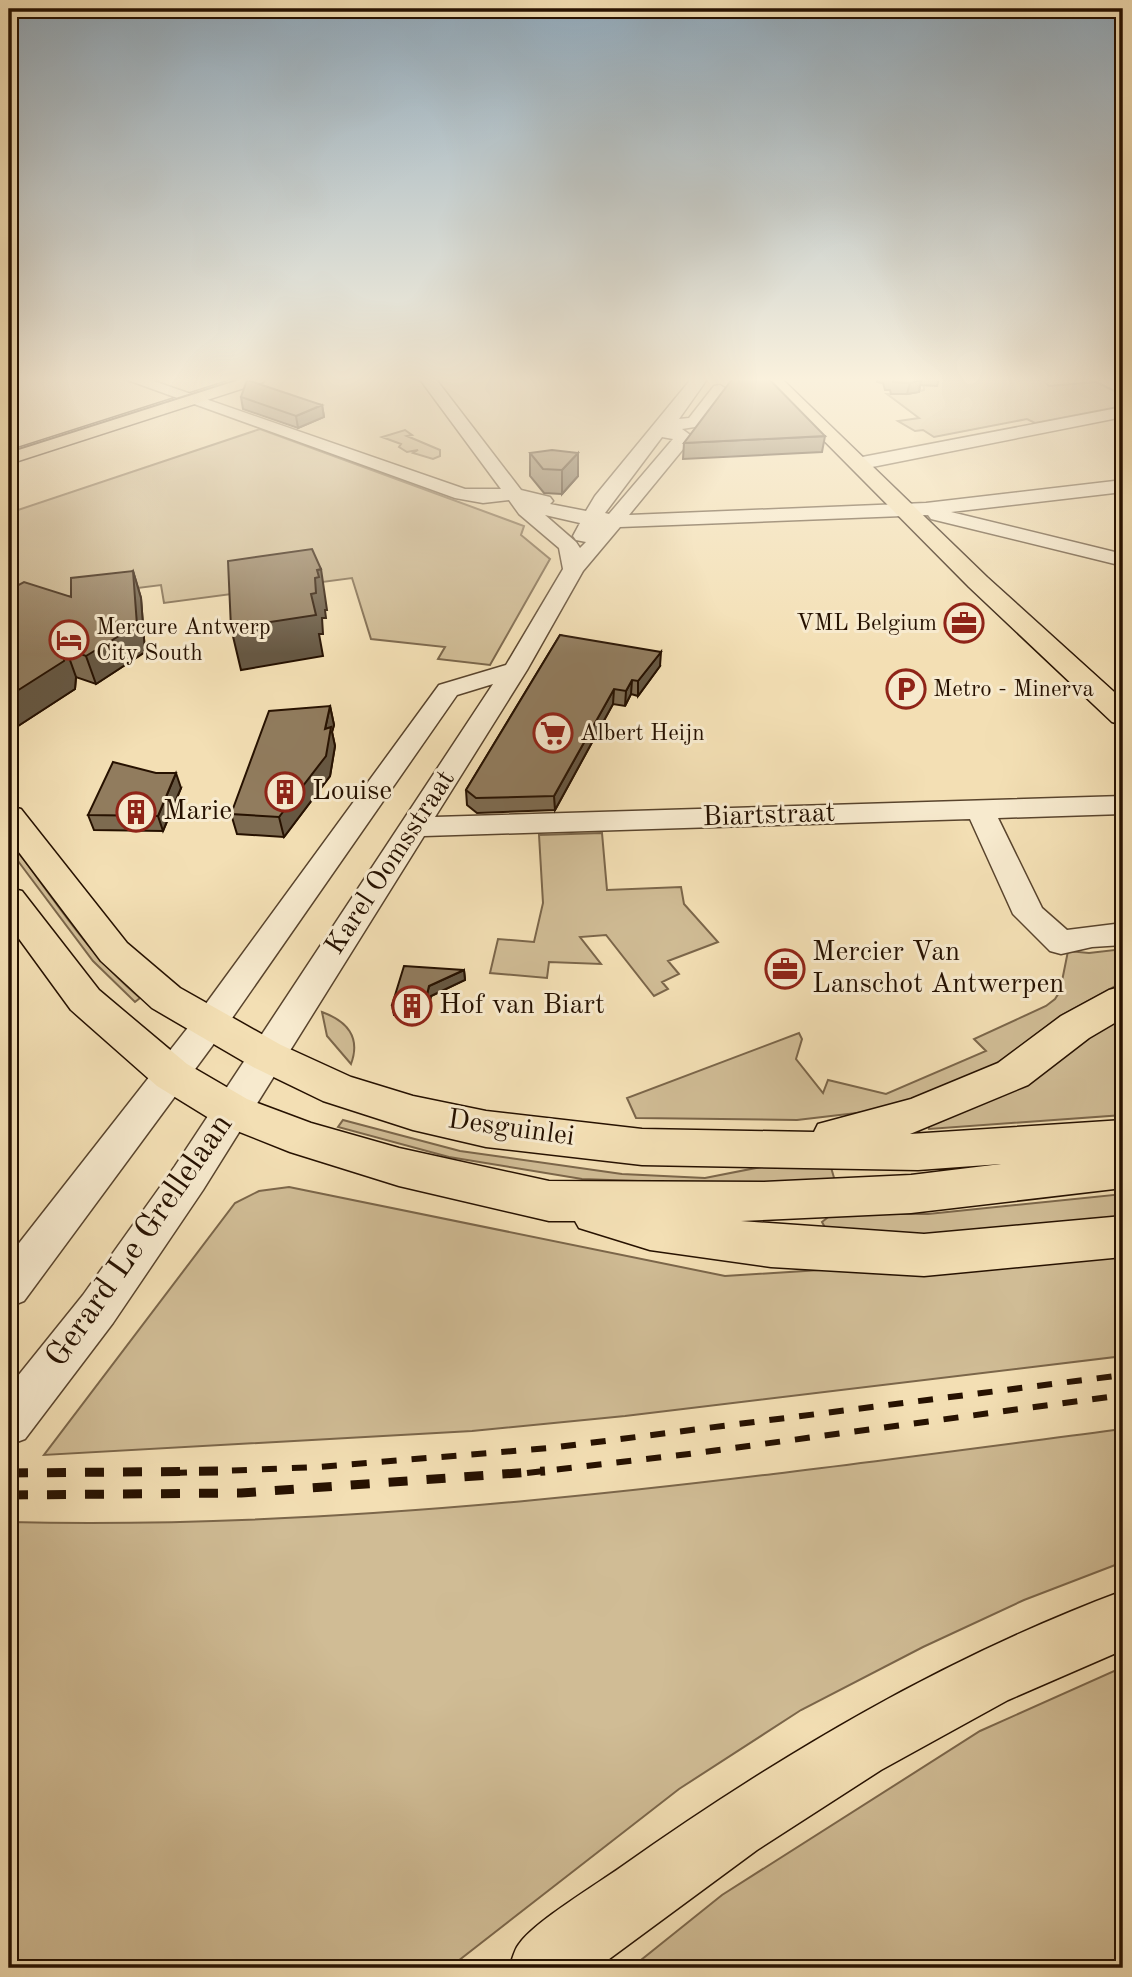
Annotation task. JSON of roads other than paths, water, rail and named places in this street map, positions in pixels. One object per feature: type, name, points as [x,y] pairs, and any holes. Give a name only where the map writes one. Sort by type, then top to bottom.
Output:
[{"type":"main road","points":[[863,470],[1123,716]]},
{"type":"main road","name":"Desguinlei","points":[[9,816],[114,952],[166,998],[267,1056],[338,1089],[451,1123],[642,1147],[794,1147],[918,1152],[1123,1138]]},
{"type":"main road","name":"Desguinlei","points":[[9,900],[85,1000],[172,1075],[232,1111],[305,1139],[399,1167],[549,1201],[764,1202],[911,1194],[1123,1169]]},
{"type":"main road","points":[[794,1147],[919,1114],[1013,1074],[1075,1027],[1123,1000]]},
{"type":"main road","points":[[549,1201],[650,1230],[771,1246],[924,1255],[1123,1237]]},
{"type":"main road","points":[[560,1954],[734,1827],[859,1748],[987,1679],[1123,1620]]},
{"type":"street","points":[[394,470],[462,494],[517,498],[562,515],[648,522],[904,510],[1123,486]]},
{"type":"street","points":[[496,470],[517,498],[569,546],[574,569]]},
{"type":"street","name":"Karel Oomsstraat","points":[[267,1056],[515,670],[574,569],[593,517],[627,470]]},
{"type":"street","name":"Karel Oomsstraat","points":[[574,569],[657,470]]},
{"type":"street","points":[[904,510],[932,514],[1123,560]]},
{"type":"street","name":"Karel Oomsstraat","points":[[209,1025],[448,690],[515,670]]},
{"type":"street","name":"Biartstraat","points":[[415,827],[1123,805]]},
{"type":"street","points":[[980,809],[1029,914],[1061,943],[1092,936],[1123,937]]},
{"type":"street","points":[[14,1282],[209,1025]]},
{"type":"street","name":"Gerard Le Grellelaan","points":[[9,1423],[98,1309],[267,1056]]},
{"type":"railway","points":[[218,1471],[318,1467],[550,1448],[1123,1375]]},
{"type":"railway","points":[[543,1471],[1123,1395]]},
{"type":"railway","points":[[9,1473],[218,1471]]},
{"type":"railway","points":[[172,1473],[218,1471]]},
{"type":"railway","points":[[218,1471],[231,1471]]},
{"type":"railway","points":[[9,1495],[241,1493],[543,1471]]},
{"type":"railway","points":[[527,1473],[543,1471]]},
{"type":"place","name":"VML Belgium","points":[[964,623]]},
{"type":"place","name":"Mercure Antwerp City South","points":[[69,640]]},
{"type":"place","name":"Metro - Minerva","points":[[906,689]]},
{"type":"place","name":"Albert Heijn","points":[[553,733]]},
{"type":"place","name":"Louise","points":[[285,792]]},
{"type":"place","name":"Marie","points":[[136,812]]},
{"type":"place","name":"Mercier Van Lanschot Antwerpen","points":[[785,969]]},
{"type":"place","name":"Hof van Biart","points":[[412,1006]]}]
